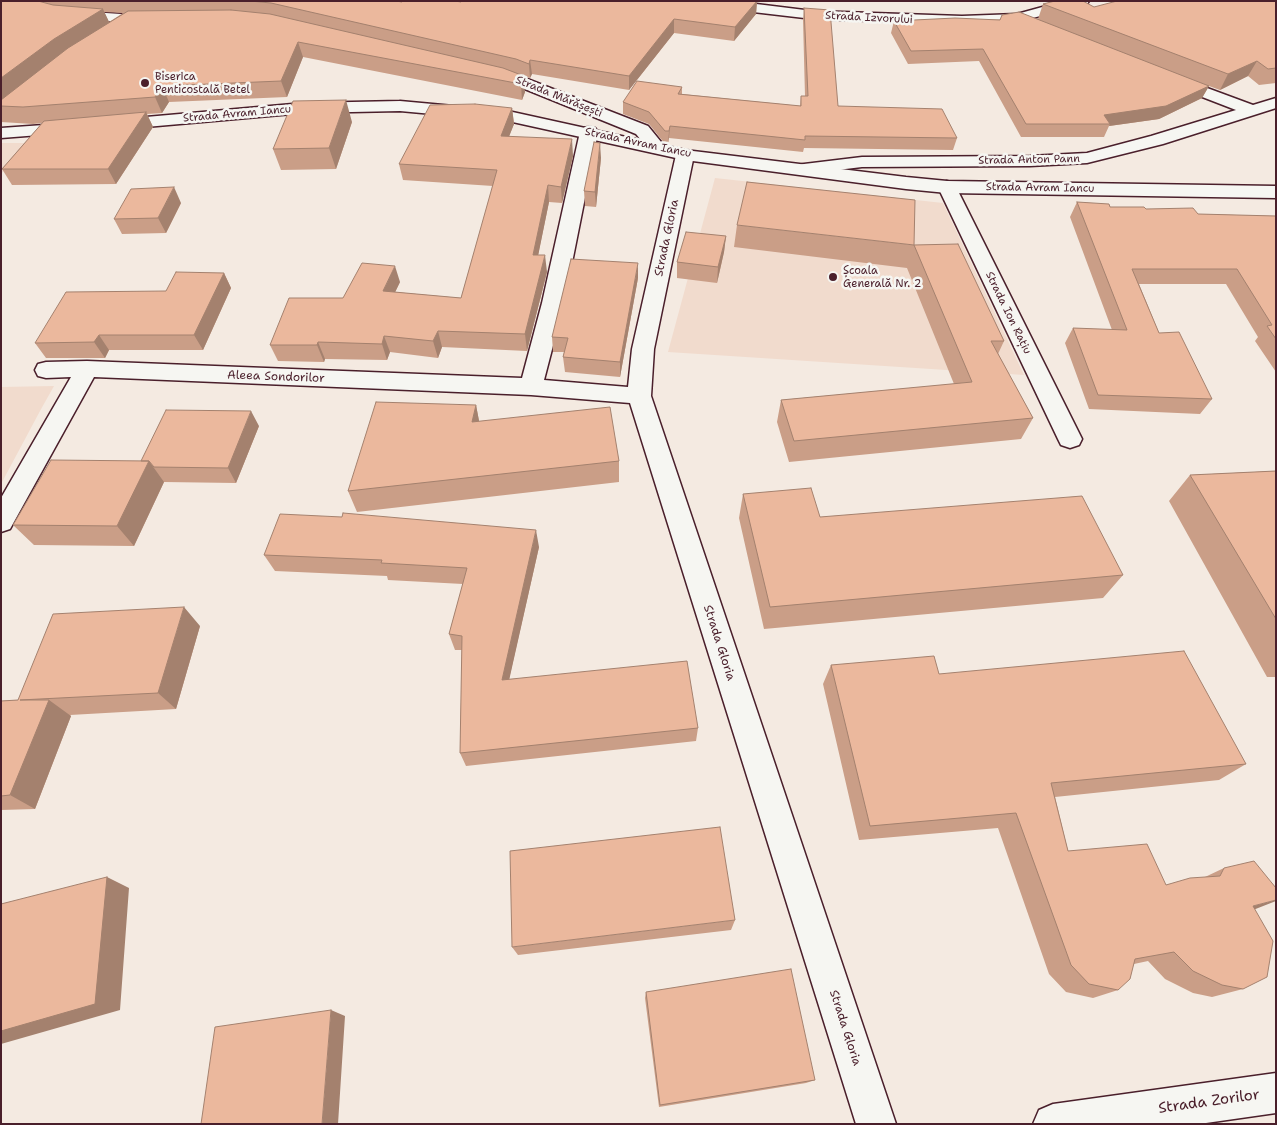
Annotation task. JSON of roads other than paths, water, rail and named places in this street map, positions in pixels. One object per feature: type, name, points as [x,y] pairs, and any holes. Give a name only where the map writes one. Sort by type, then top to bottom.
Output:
[{"type":"street","points":[[8,1],[61,14],[131,20],[170,20]]},
{"type":"street","name":"Strada Izvorului","points":[[693,1],[813,15],[897,20],[1017,18]]},
{"type":"street","points":[[1017,18],[1082,1]]},
{"type":"street","points":[[1017,18],[1041,28]]},
{"type":"street","points":[[115,31],[131,20]]},
{"type":"street","name":"Strada Mărășești","points":[[474,69],[511,78],[642,130],[657,148]]},
{"type":"street","points":[[1158,74],[1251,110]]},
{"type":"street","name":"Strada Anton Pann","points":[[804,169],[862,162],[1030,161],[1087,158],[1157,140],[1276,103]]},
{"type":"street","name":"Strada Avram Iancu","points":[[1,133],[304,108],[400,106],[508,116],[589,132],[685,155],[947,187],[1276,192]]},
{"type":"street","points":[[531,386],[552,303],[589,132]]},
{"type":"street","name":"Strada Gloria","points":[[685,155],[643,349],[639,396],[876,1124]]},
{"type":"street","name":"Strada Ion Rațiu","points":[[947,187],[1070,439]]},
{"type":"street","name":"Aleea Sondorilor","points":[[46,370],[531,386],[639,396]]},
{"type":"street","points":[[1,522],[87,370]]},
{"type":"street","name":"Strada Zorilor","points":[[1053,1124],[1276,1093]]},
{"type":"place","name":"Biserica Penticostală Betel","points":[[145,83]]},
{"type":"place","name":"Școala Generală Nr. 2","points":[[833,277]]}]
